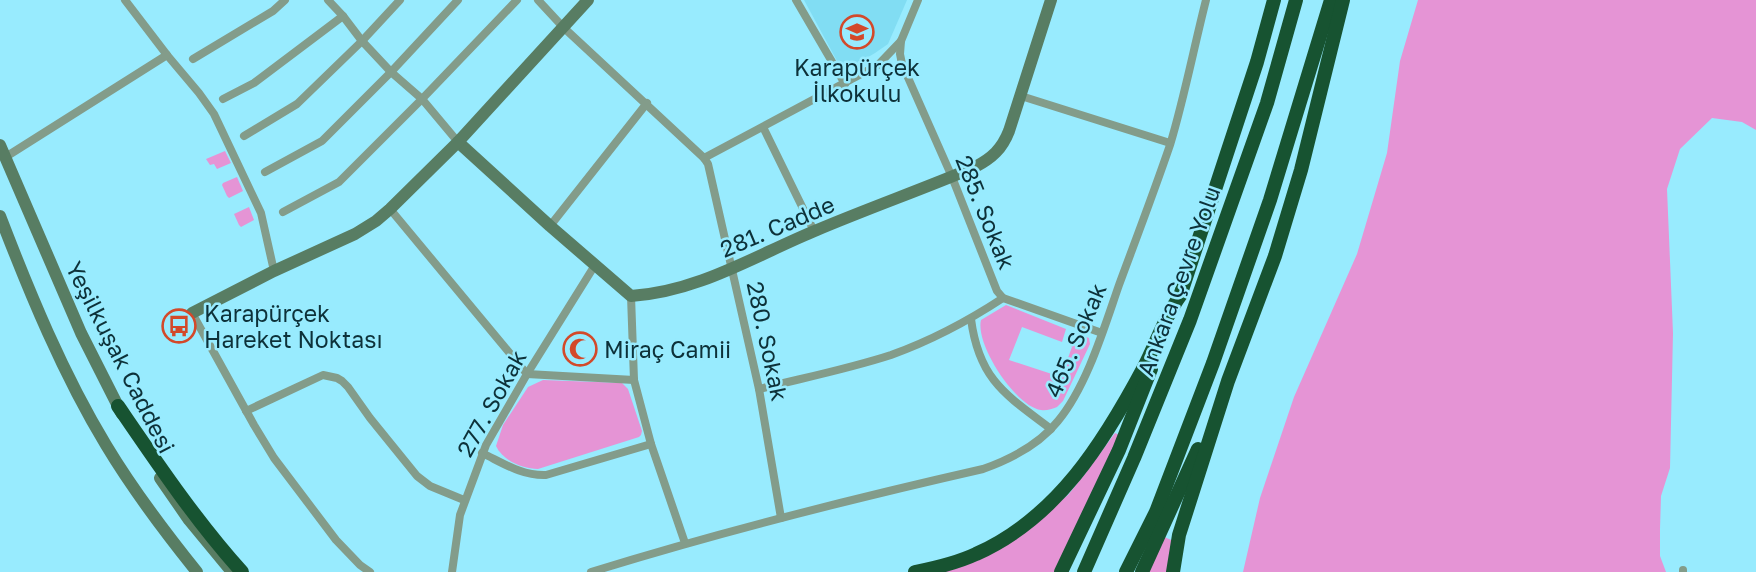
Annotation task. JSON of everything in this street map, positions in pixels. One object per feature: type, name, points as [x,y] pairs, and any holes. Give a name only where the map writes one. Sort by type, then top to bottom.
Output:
[{"type":"highway","points":[[1061,572],[1119,450],[1180,296],[1257,62],[1274,0]]},
{"type":"highway","name":"Ankara Çevre Yolu","points":[[1084,572],[1135,458],[1190,320],[1267,103],[1296,0]]},
{"type":"highway","points":[[1126,572],[1156,512],[1217,350],[1270,200],[1331,0]]},
{"type":"highway","points":[[1173,572],[1179,535],[1228,382],[1275,256],[1304,157],[1343,0]]},
{"type":"highway","points":[[915,572],[976,554],[1014,532],[1052,502],[1085,465],[1116,418],[1146,363],[1170,310],[1180,296]]},
{"type":"highway","points":[[1143,572],[1228,382]]},
{"type":"highway","points":[[118,407],[215,541],[242,572]]},
{"type":"street","points":[[125,0],[214,114],[261,213],[274,271]]},
{"type":"street","points":[[193,59],[273,11],[285,0]]},
{"type":"street","points":[[244,136],[297,104],[400,0]]},
{"type":"street","points":[[265,172],[321,141],[391,72],[458,0]]},
{"type":"street","points":[[283,212],[339,182],[517,0]]},
{"type":"street","name":"280. Sokak","points":[[538,0],[563,27],[704,158],[711,174],[759,389],[781,518]]},
{"type":"street","points":[[370,572],[342,547],[274,458],[192,313],[355,234],[390,209],[458,142],[588,0]]},
{"type":"street","points":[[796,0],[845,84]]},
{"type":"street","points":[[704,158],[878,65],[901,41],[918,0]]},
{"type":"street","name":"281. Cadde","points":[[631,296],[688,285],[733,268],[814,231],[952,177],[993,157],[1009,131],[1051,0]]},
{"type":"street","name":"465. Sokak","points":[[591,572],[685,543],[983,469],[1023,451],[1051,429],[1077,393],[1102,333],[1170,143],[1206,0]]},
{"type":"street","points":[[332,2],[362,41],[391,72],[422,99],[458,142],[631,296],[634,380],[651,444],[685,543]]},
{"type":"street","points":[[223,99],[254,83],[343,16]]},
{"type":"street","name":"285. Sokak","points":[[901,41],[902,64],[998,291],[1003,298],[1102,333]]},
{"type":"street","points":[[2,154],[167,55]]},
{"type":"street","points":[[878,65],[902,64]]},
{"type":"street","points":[[1021,96],[1170,143]]},
{"type":"street","points":[[550,226],[647,103]]},
{"type":"street","points":[[763,127],[814,231]]},
{"type":"street","name":"Yeşilkuşak Caddesi","points":[[2,154],[64,295],[135,439],[188,520],[232,572]]},
{"type":"street","points":[[390,209],[527,374],[634,380]]},
{"type":"street","points":[[0,216],[57,351],[87,410],[132,486],[197,572]]},
{"type":"street","name":"277. Sokak","points":[[452,572],[456,534],[464,500],[491,433],[595,265]]},
{"type":"street","points":[[759,389],[892,354],[971,319],[1003,298]]},
{"type":"street","points":[[971,319],[979,356],[993,379],[1017,405],[1051,429]]},
{"type":"street","points":[[246,411],[323,375],[342,381],[417,476],[430,486],[464,500]]},
{"type":"street","points":[[482,453],[521,472],[546,475],[651,444]]},
{"type":"shaded area","name":"Karapürçek İlkokulu","points":[[804,0],[907,0],[888,44],[843,72]]},
{"type":"shaded area","points":[[1418,0],[1756,0],[1756,130],[1742,122],[1712,118],[1680,149],[1667,189],[1673,333],[1670,468],[1661,496],[1660,529],[1660,556],[1666,572],[1243,572],[1260,498],[1294,397],[1357,254],[1387,153],[1400,61]]},
{"type":"shaded area","points":[[225,151],[231,163],[217,169],[206,159]]},
{"type":"shaded area","points":[[237,177],[243,191],[229,198],[222,185]]},
{"type":"shaded area","points":[[249,207],[254,220],[241,227],[234,214]]},
{"type":"shaded area","points":[[1006,305],[1066,329],[1062,342],[1022,327],[1009,360],[1061,377],[1072,347],[1070,345],[1074,332],[1089,338],[1090,344],[1063,401],[1057,407],[1043,410],[1020,398],[990,358],[984,344],[981,320]]},
{"type":"shaded area","points":[[543,380],[622,383],[628,389],[641,435],[538,469],[514,463],[503,456],[496,446],[503,425],[528,387]]},
{"type":"shaded area","points":[[1115,433],[1122,436],[1057,572],[932,572],[1039,518],[1068,495]]},
{"type":"shaded area","points":[[1164,537],[1174,541],[1169,572],[1147,572]]},
{"type":"place","name":"Karapürçek İlkokulu","points":[[857,32]]},
{"type":"place","name":"Karapürçek Hareket Noktası","points":[[179,326]]},
{"type":"place","name":"Miraç Camii","points":[[580,349]]}]
